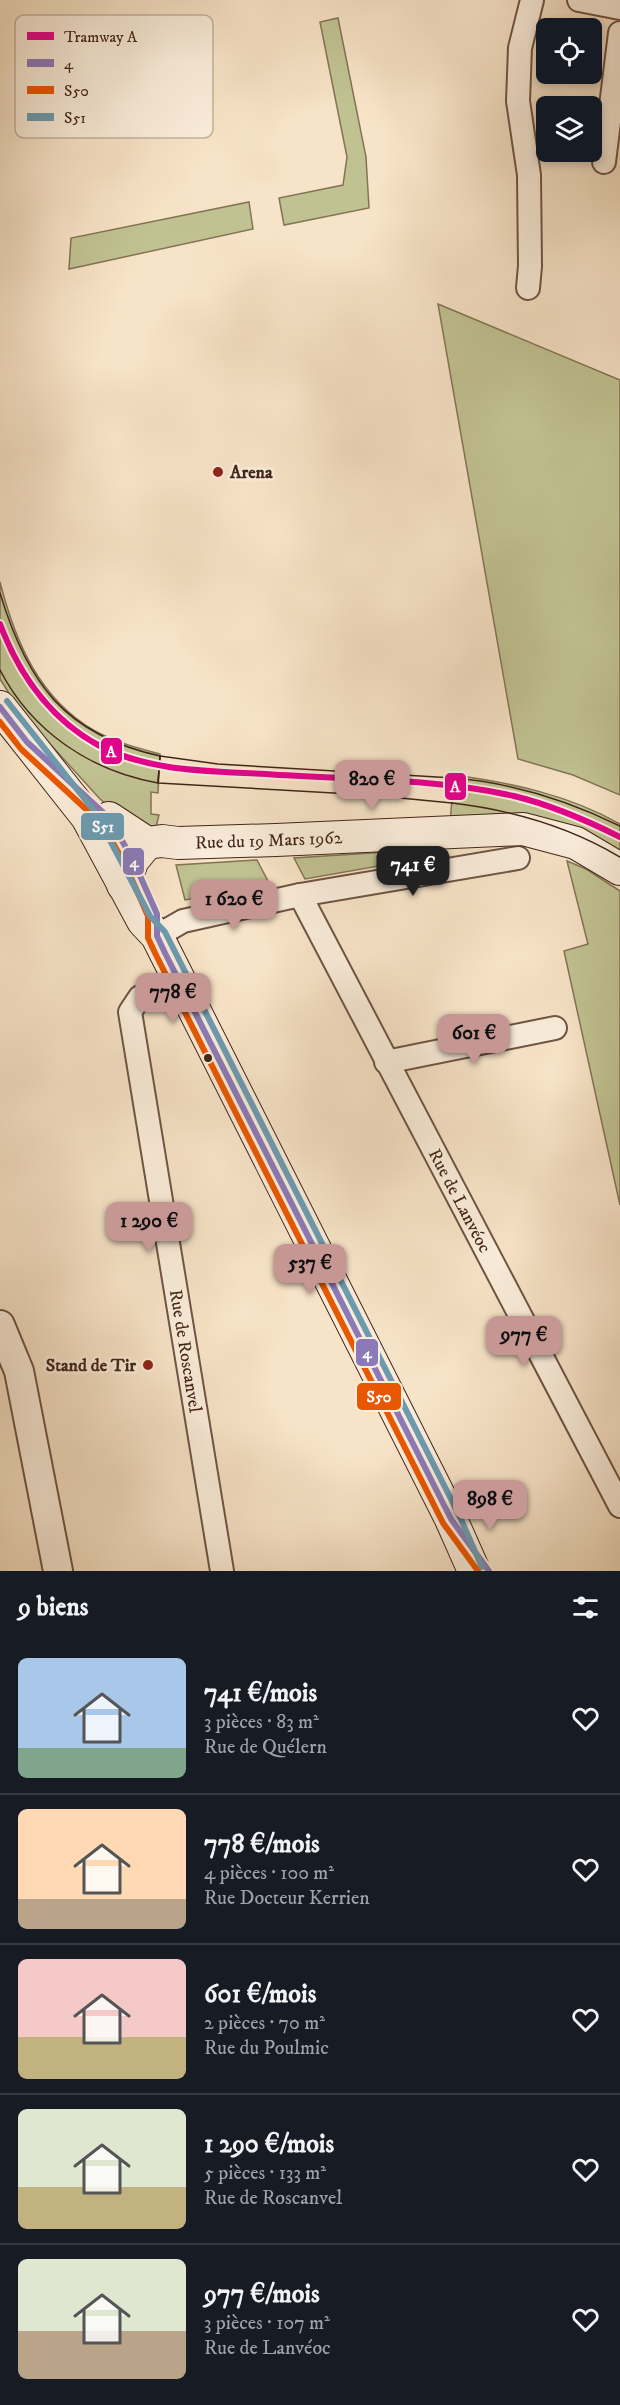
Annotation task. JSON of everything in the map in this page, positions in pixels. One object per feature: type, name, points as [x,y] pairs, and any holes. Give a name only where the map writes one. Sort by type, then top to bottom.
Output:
[{"type":"main road","points":[[0,706],[87,817],[134,862]]},
{"type":"main road","points":[[27,742],[109,818],[134,862],[157,914],[157,936],[451,1519],[474,1571]]},
{"type":"main road","name":"Rue du 19 Mars 1962","points":[[134,862],[276,840],[523,829],[576,843],[620,869]]},
{"type":"main road","points":[[451,1519],[489,1571]]},
{"type":"street","points":[[528,288],[530,175],[518,101],[520,48],[532,0]]},
{"type":"street","points":[[579,0],[620,8]]},
{"type":"street","points":[[604,162],[620,33]]},
{"type":"street","points":[[157,936],[183,921],[300,895],[518,858]]},
{"type":"street","name":"Rue de Lanvéoc","points":[[300,895],[620,1506]]},
{"type":"street","name":"Rue de Roscanvel","points":[[177,976],[140,997],[130,1012],[222,1571]]},
{"type":"street","points":[[386,1062],[555,1028]]},
{"type":"street","points":[[1,1329],[19,1371],[57,1571]]},
{"type":"green space","points":[[338,18],[366,157],[369,208],[284,225],[279,198],[343,185],[347,157],[320,22]]},
{"type":"green space","points":[[249,202],[253,229],[69,269],[71,238]]},
{"type":"green space","points":[[438,304],[620,380],[620,795],[573,775],[518,759]]},
{"type":"green space","points":[[0,582],[22,647],[32,667],[59,703],[75,718],[95,731],[160,754],[158,793],[151,792],[151,814],[159,815],[156,827],[126,818],[100,799],[21,712],[0,679]]},
{"type":"green space","points":[[454,775],[540,792],[601,814],[620,824],[620,860],[450,823]]},
{"type":"green space","points":[[434,849],[436,856],[305,879],[294,858]]},
{"type":"green space","points":[[257,860],[270,885],[185,900],[176,865]]},
{"type":"green space","points":[[567,861],[586,869],[620,891],[620,1205],[564,951],[588,944]]},
{"type":"tram line","points":[[0,593],[23,653],[37,679],[54,700],[75,719],[99,734],[127,747],[160,756],[158,783],[110,769],[66,745],[46,730],[29,712],[13,692],[0,670]]},
{"type":"tram line","name":"A","points":[[0,624],[26,677],[50,708],[80,734],[118,754],[180,768],[390,780],[483,790],[541,804],[620,837]]},
{"type":"tram line","points":[[160,756],[218,764],[454,778],[452,803],[369,795],[158,783],[160,756]]},
{"type":"tram line","points":[[620,826],[580,808],[539,794],[476,780],[454,778],[452,803],[496,810],[539,821],[580,836],[620,857]]},
{"type":"transit line","name":"S51","points":[[7,701],[95,812],[150,916],[165,932],[459,1515],[482,1567]]},
{"type":"transit line","name":"4","points":[[0,707],[27,742],[109,818],[133,860],[157,914],[157,936],[165,953],[451,1519],[489,1571]]},
{"type":"transit line","name":"S50","points":[[0,722],[21,749],[102,824],[125,864],[148,916],[148,938],[157,957],[443,1523],[478,1571]]},
{"type":"place","name":"Arena","points":[[218,472]]},
{"type":"place","name":"Stand de Tir","points":[[148,1365]]}]
